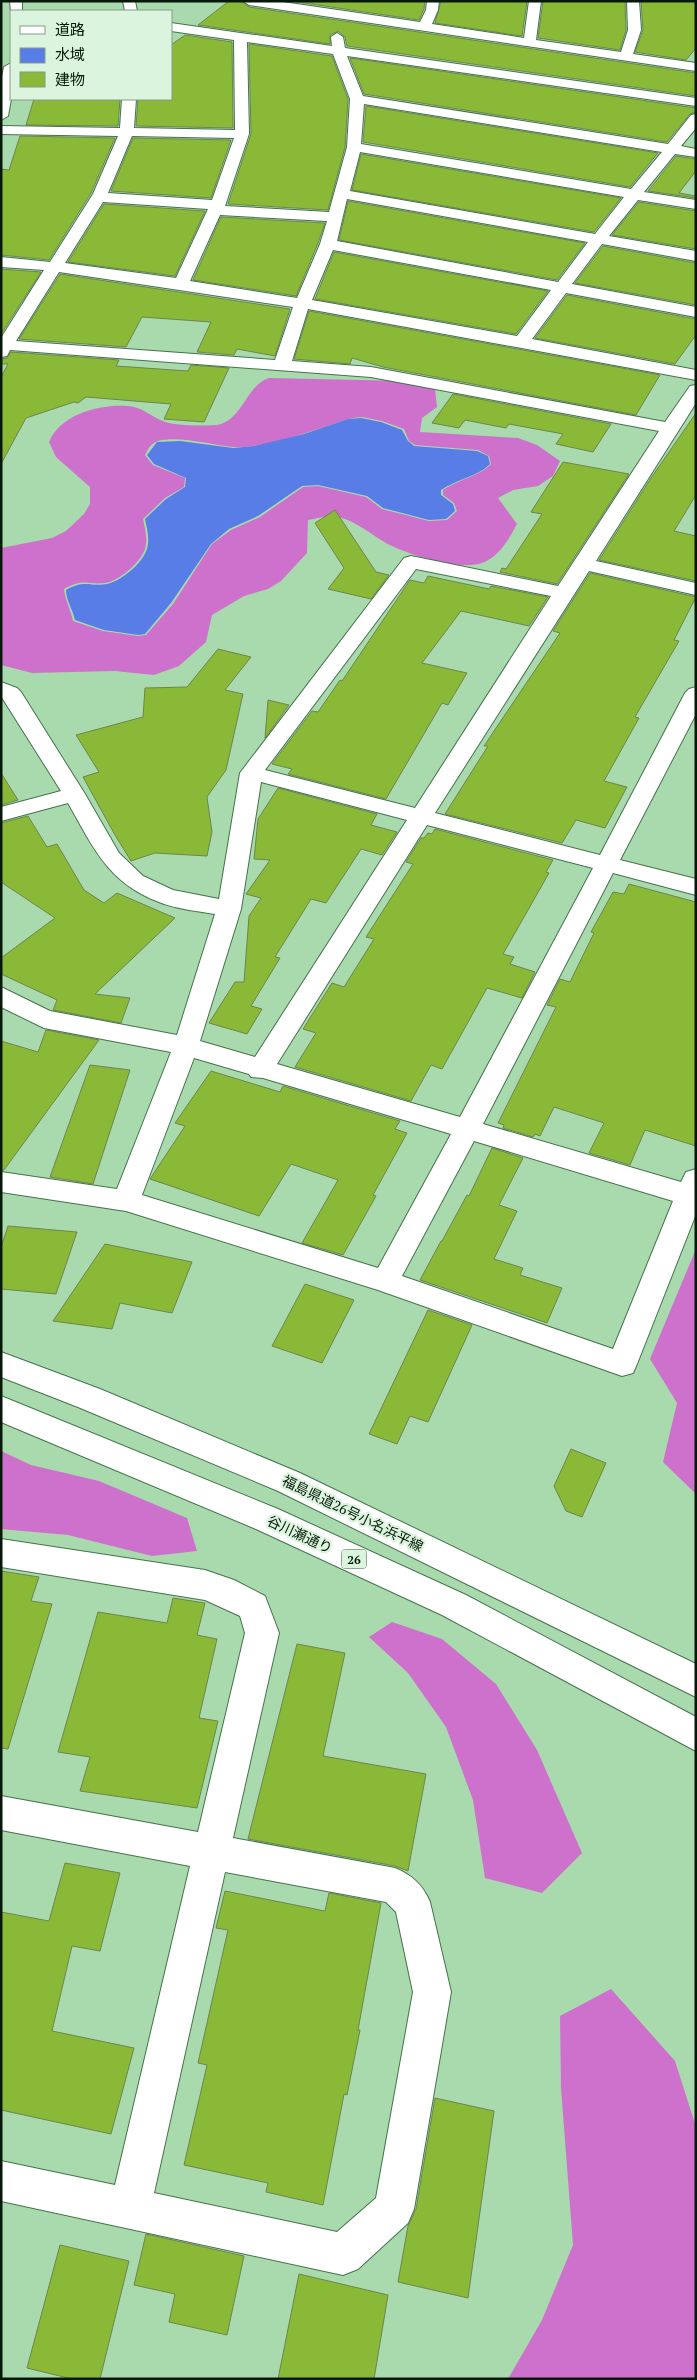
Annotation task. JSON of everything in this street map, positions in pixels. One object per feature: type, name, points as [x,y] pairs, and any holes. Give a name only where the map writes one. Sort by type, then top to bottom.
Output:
[{"type":"street","points":[[249,1],[333,8],[424,27],[696,67]]},
{"type":"street","points":[[424,27],[432,10],[433,1]]},
{"type":"street","points":[[529,43],[533,29],[535,1]]},
{"type":"street","points":[[625,57],[632,45],[637,17],[633,1]]},
{"type":"street","points":[[282,365],[302,304],[328,244],[354,147],[357,99],[339,52],[333,8]]},
{"type":"street","points":[[172,27],[696,102]]},
{"type":"street","points":[[181,284],[217,207],[242,134],[240,36]]},
{"type":"street","points":[[1,116],[10,72]]},
{"type":"street","points":[[357,99],[696,153]]},
{"type":"street","points":[[129,100],[127,132],[98,197],[4,349],[372,372],[669,428]]},
{"type":"street","points":[[522,340],[561,287],[634,194],[673,150],[696,118]]},
{"type":"street","points":[[1,130],[242,134]]},
{"type":"street","points":[[354,147],[696,205]]},
{"type":"street","points":[[342,194],[696,256]]},
{"type":"street","points":[[98,197],[336,217]]},
{"type":"street","points":[[328,244],[696,312]]},
{"type":"street","points":[[1,262],[56,266],[181,284],[522,340],[696,375]]},
{"type":"street","points":[[260,1070],[563,594],[585,564],[669,428],[696,390]]},
{"type":"street","points":[[126,1201],[186,1046],[229,909],[251,773],[411,562],[563,594]]},
{"type":"street","points":[[585,564],[696,590]]},
{"type":"street","points":[[1,688],[10,692],[74,794],[110,857],[135,881],[167,897],[229,909]]},
{"type":"street","points":[[385,1281],[467,1130],[696,693]]},
{"type":"street","points":[[251,773],[423,815],[605,865],[696,887]]},
{"type":"street","points":[[1,814],[74,794]]},
{"type":"street","points":[[1,996],[44,1020],[186,1046],[260,1070],[467,1130],[692,1187],[622,1364],[385,1281],[126,1201],[1,1182]]},
{"type":"street","name":"福島県道26号小名浜平線","points":[[1,1364],[89,1398],[289,1482],[696,1681]]},
{"type":"street","name":"谷川瀬通り","points":[[1,1408],[267,1519],[454,1605],[696,1735]]},
{"type":"street","points":[[1,1553],[205,1585],[222,1590],[254,1606],[262,1633],[130,2208]]},
{"type":"street","points":[[1,1813],[395,1886],[412,1902],[432,1992],[394,2209],[343,2254],[1,2181]]},
{"type":"shaded area","points":[[269,378],[406,381],[435,389],[437,407],[422,418],[420,432],[518,438],[537,445],[560,461],[553,476],[538,486],[513,490],[498,498],[517,524],[498,552],[482,563],[460,565],[419,556],[386,543],[353,522],[338,517],[328,516],[308,520],[307,553],[281,581],[268,589],[244,596],[212,615],[206,642],[179,666],[154,675],[115,671],[32,673],[1,665],[1,548],[52,538],[66,531],[84,514],[90,504],[90,487],[56,457],[49,442],[62,424],[93,409],[128,406],[138,408],[163,421],[174,424],[216,425],[232,417],[261,382]],"holes":[[[362,417],[382,421],[404,429],[409,441],[415,445],[478,450],[489,456],[491,464],[486,468],[443,490],[443,495],[454,503],[457,511],[447,520],[429,521],[382,509],[366,497],[318,486],[303,487],[260,517],[231,530],[212,544],[173,604],[146,635],[138,636],[103,631],[73,621],[64,589],[81,583],[110,582],[128,570],[139,560],[145,549],[146,538],[143,519],[165,498],[184,487],[185,478],[153,465],[145,455],[154,443],[171,439],[234,447],[255,446],[351,419]]]},
{"type":"shaded area","points":[[696,1249],[696,1494],[663,1462],[677,1403],[650,1359]]},
{"type":"shaded area","points":[[1,1451],[31,1465],[99,1481],[187,1518],[197,1551],[152,1556],[68,1535],[1,1529]]},
{"type":"shaded area","points":[[392,1622],[442,1639],[496,1684],[537,1750],[582,1853],[542,1893],[485,1878],[473,1800],[446,1727],[408,1673],[369,1637]]},
{"type":"shaded area","points":[[611,1989],[675,2061],[696,2127],[696,2376],[694,2379],[508,2379],[542,2320],[573,2245],[561,2088],[560,2016]]},
{"type":"water","points":[[361,418],[381,422],[402,430],[408,441],[414,446],[477,451],[488,456],[490,464],[479,472],[441,490],[441,495],[453,504],[455,511],[446,519],[429,520],[383,508],[367,496],[318,485],[302,486],[258,516],[229,529],[211,544],[171,603],[145,634],[138,635],[104,630],[75,620],[66,590],[83,584],[101,585],[113,582],[136,566],[148,545],[145,519],[166,499],[185,487],[186,478],[154,464],[147,455],[157,442],[180,441],[233,448],[254,446],[304,434],[348,419]]},
{"type":"building","points":[[229,1],[241,1],[249,7],[696,73],[696,96],[347,46],[345,37],[338,31],[330,35],[330,44],[198,25]]},
{"type":"building","points":[[291,1],[425,1],[419,20]]},
{"type":"building","points":[[441,1],[527,1],[522,36],[435,23]]},
{"type":"building","points":[[543,1],[625,1],[626,30],[620,50],[538,38]]},
{"type":"building","points":[[641,1],[696,1],[696,48],[686,60],[635,52],[643,30]]},
{"type":"building","points":[[185,35],[232,42],[233,128],[136,126],[138,100],[172,100],[172,44]]},
{"type":"building","points":[[249,44],[332,56],[348,99],[345,147],[328,210],[228,204],[251,134]]},
{"type":"building","points":[[350,58],[696,108],[696,112],[690,114],[667,142],[364,94]]},
{"type":"building","points":[[34,100],[120,100],[118,126],[26,125]]},
{"type":"building","points":[[366,106],[658,153],[630,187],[363,142]]},
{"type":"building","points":[[20,136],[115,138],[91,193],[49,260],[1,255],[1,169],[9,170]]},
{"type":"building","points":[[133,138],[231,140],[211,198],[111,191]]},
{"type":"building","points":[[361,154],[621,198],[594,232],[352,190]]},
{"type":"building","points":[[676,156],[696,159],[696,171],[679,193],[696,196],[696,198],[648,191]]},
{"type":"building","points":[[348,201],[585,243],[557,280],[339,240]]},
{"type":"building","points":[[639,202],[696,211],[696,249],[612,235]]},
{"type":"building","points":[[104,204],[205,211],[175,276],[68,262]]},
{"type":"building","points":[[221,217],[325,223],[296,296],[193,280]]},
{"type":"building","points":[[603,246],[696,263],[696,305],[575,283]]},
{"type":"building","points":[[334,252],[548,291],[516,334],[315,299]]},
{"type":"building","points":[[1,269],[41,272],[1,334]]},
{"type":"building","points":[[60,274],[290,309],[275,356],[237,349],[234,355],[197,352],[211,322],[142,317],[126,347],[19,339]]},
{"type":"building","points":[[567,295],[696,319],[696,335],[675,364],[535,338]]},
{"type":"building","points":[[309,311],[660,375],[636,415],[383,367],[352,358],[350,364],[294,359]]},
{"type":"building","points":[[11,352],[119,360],[116,366],[188,371],[191,365],[229,368],[204,422],[164,419],[171,404],[86,397],[78,403],[74,402],[26,418],[1,464],[1,377],[8,364],[1,364],[1,359],[7,358]]},
{"type":"building","points":[[453,394],[611,424],[593,452],[556,444],[563,434],[509,424],[506,428],[465,420],[459,428],[432,423]]},
{"type":"building","points":[[696,413],[696,495],[674,531],[696,536],[696,581],[599,560],[651,478]]},
{"type":"building","points":[[563,462],[629,474],[557,584],[500,572],[502,568],[506,569],[542,514],[531,512]]},
{"type":"building","points":[[335,510],[376,572],[389,575],[371,599],[328,589],[344,568],[315,523]]},
{"type":"building","points":[[590,573],[696,597],[674,640],[679,641],[635,717],[639,718],[604,781],[627,787],[605,828],[576,820],[562,843],[445,814],[488,746],[484,746],[560,633],[553,631]]},
{"type":"building","points":[[428,576],[489,589],[491,586],[548,597],[529,626],[461,611],[422,663],[467,673],[448,705],[442,703],[386,799],[288,774],[292,769],[272,764],[312,711],[318,712],[340,680],[342,681],[410,580],[424,583]]},
{"type":"building","points":[[218,649],[251,657],[225,690],[243,694],[226,770],[207,797],[212,832],[207,856],[155,853],[131,861],[83,777],[99,772],[76,735],[143,717],[145,688],[187,687]]},
{"type":"building","points":[[268,700],[289,705],[265,738]]},
{"type":"building","points":[[1,773],[18,800],[1,805]]},
{"type":"building","points":[[278,788],[377,814],[371,825],[397,832],[382,855],[361,849],[326,903],[311,899],[275,957],[280,958],[251,1006],[262,1009],[247,1034],[209,1023],[235,982],[244,982],[249,916],[261,898],[246,894],[270,860],[254,859],[258,819]]},
{"type":"building","points":[[28,816],[47,847],[57,844],[84,890],[104,903],[117,893],[175,918],[95,994],[130,998],[121,1023],[53,1010],[57,1000],[1,974],[1,958],[55,918],[1,882],[1,823]]},
{"type":"building","points":[[435,829],[553,860],[546,872],[549,873],[503,954],[514,957],[510,964],[535,972],[522,998],[487,988],[442,1069],[431,1065],[411,1101],[295,1067],[316,1033],[303,1029],[332,983],[344,987],[374,939],[366,937],[413,864],[406,862],[421,838],[424,838],[428,833],[432,834]]},
{"type":"building","points":[[629,884],[696,902],[696,1146],[645,1130],[630,1165],[589,1153],[604,1123],[554,1107],[540,1136],[535,1134],[533,1137],[503,1128],[504,1125],[498,1123],[556,1007],[547,1005],[560,979],[570,982],[594,933],[591,932],[613,892],[624,894]]},
{"type":"building","points":[[46,1030],[99,1040],[4,1170],[1,1170],[1,1041],[38,1052]]},
{"type":"building","points":[[90,1065],[130,1070],[93,1184],[50,1177]]},
{"type":"building","points":[[211,1071],[280,1092],[283,1086],[400,1121],[395,1129],[407,1133],[373,1195],[376,1196],[343,1255],[302,1243],[338,1180],[291,1164],[259,1216],[150,1179],[185,1126],[175,1123]]},
{"type":"building","points":[[492,1148],[523,1158],[499,1205],[517,1211],[494,1259],[523,1268],[520,1275],[562,1288],[547,1323],[420,1280],[467,1195],[469,1196]]},
{"type":"building","points":[[8,1226],[77,1232],[56,1294],[1,1289],[1,1247]]},
{"type":"building","points":[[105,1244],[192,1262],[172,1313],[120,1303],[112,1329],[53,1321]]},
{"type":"building","points":[[305,1284],[354,1300],[322,1363],[272,1346]]},
{"type":"building","points":[[428,1310],[472,1325],[428,1422],[410,1416],[397,1444],[369,1434]]},
{"type":"building","points":[[571,1449],[606,1463],[582,1517],[566,1511],[554,1486]]},
{"type":"building","points":[[1,1571],[39,1577],[31,1601],[52,1604],[8,1749],[1,1748]]},
{"type":"building","points":[[173,1598],[205,1603],[197,1635],[217,1639],[199,1718],[218,1721],[197,1808],[80,1791],[90,1757],[58,1752],[98,1612],[167,1623]]},
{"type":"building","points":[[297,1644],[345,1653],[323,1756],[426,1774],[408,1871],[395,1866],[248,1839]]},
{"type":"building","points":[[65,1863],[120,1873],[100,1951],[72,1946],[52,2031],[134,2048],[111,2134],[1,2110],[1,1912],[49,1921]]},
{"type":"building","points":[[225,1891],[325,1911],[329,1893],[381,1903],[358,2030],[360,2030],[347,2095],[344,2094],[323,2205],[266,2192],[268,2183],[184,2165],[207,2065],[198,2063],[228,1930],[216,1928]]},
{"type":"building","points":[[435,2098],[494,2111],[468,2298],[398,2282],[408,2226],[416,2209]]},
{"type":"building","points":[[146,2234],[244,2256],[227,2335],[169,2322],[175,2294],[134,2285]]},
{"type":"building","points":[[60,2245],[129,2261],[100,2379],[72,2379],[27,2368]]},
{"type":"building","points":[[299,2274],[388,2295],[374,2379],[278,2379]]}]
